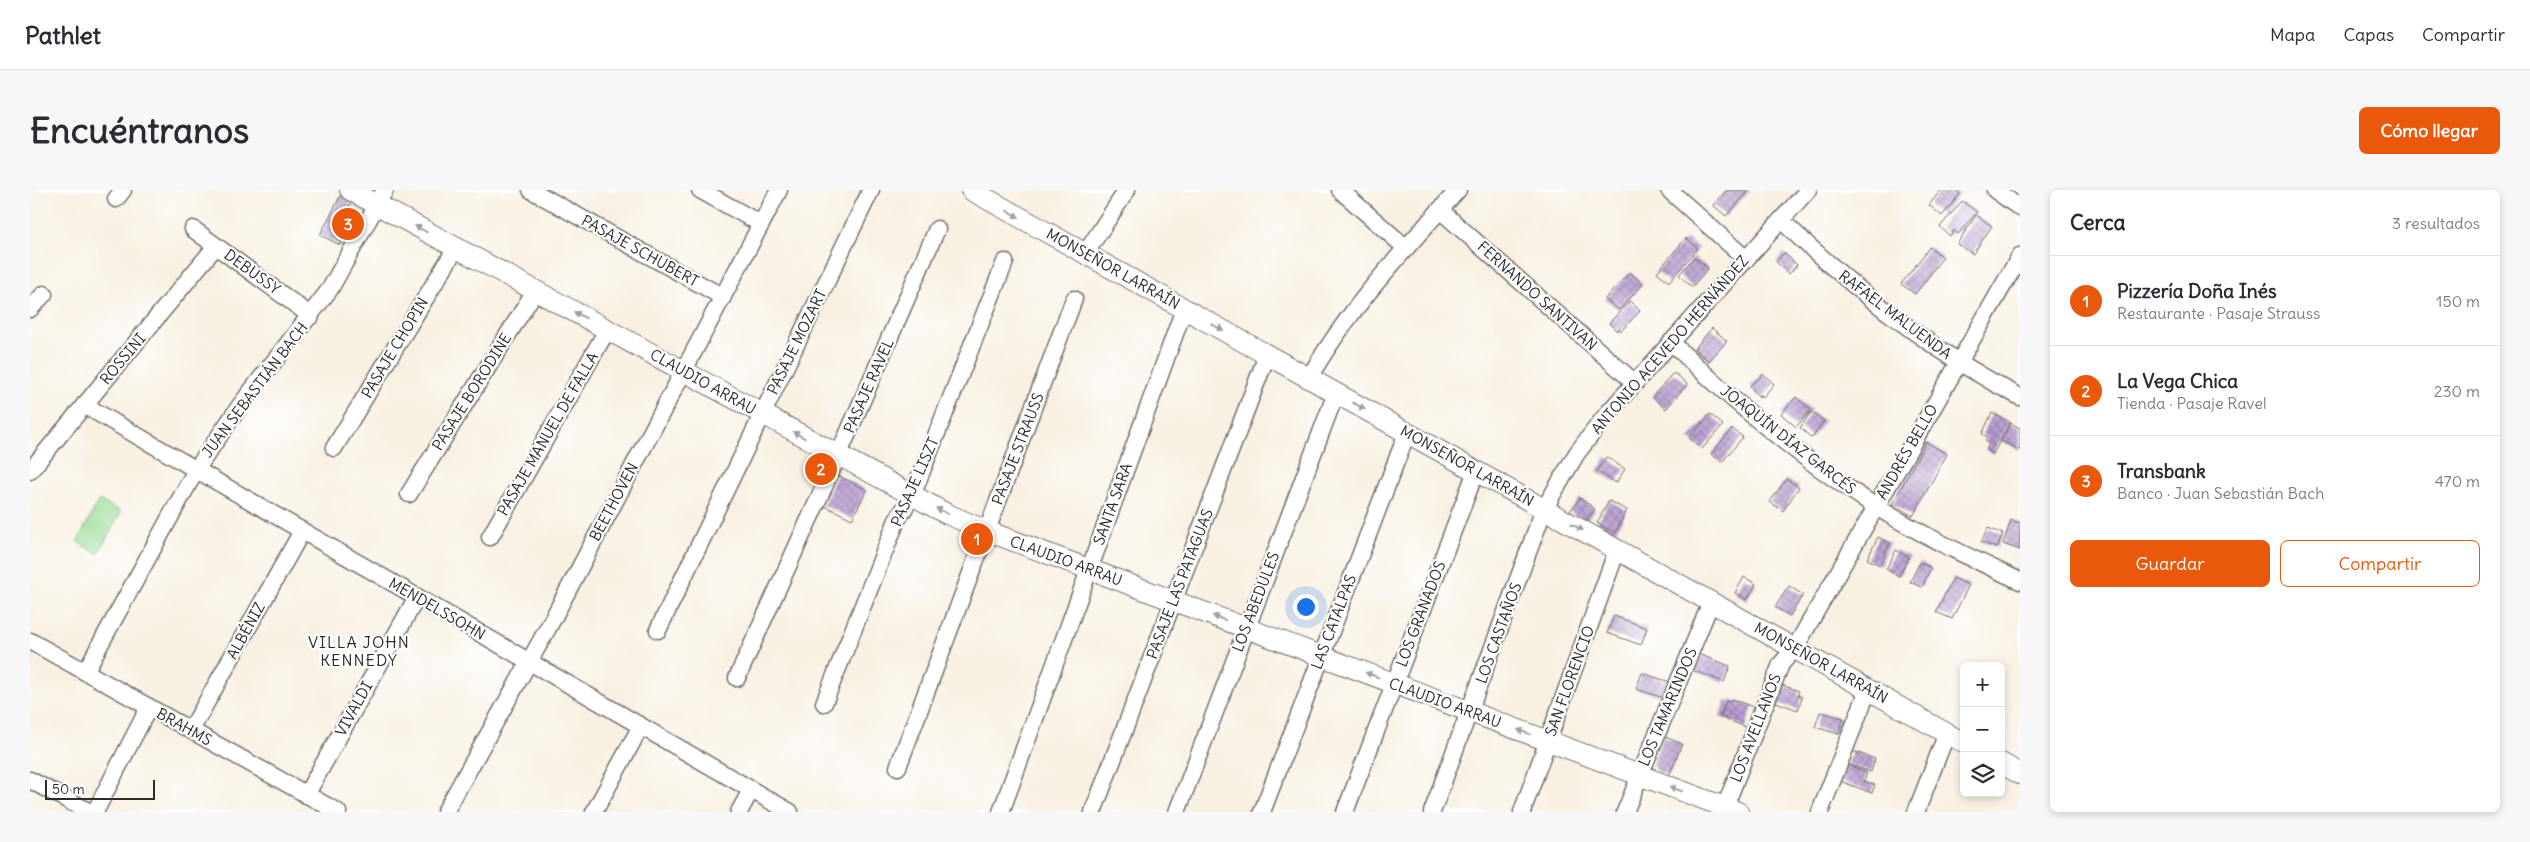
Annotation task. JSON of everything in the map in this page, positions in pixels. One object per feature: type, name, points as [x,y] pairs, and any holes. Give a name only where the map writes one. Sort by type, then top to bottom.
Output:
[{"type":"street","name":"CLAUDIO ARRAU","points":[[350,190],[381,197],[456,248],[912,496],[987,531],[1729,810]]},
{"type":"street","name":"PASAJE SCHUBERT","points":[[531,190],[723,297]]},
{"type":"street","points":[[700,190],[761,224]]},
{"type":"street","name":"BEETHOVEN","points":[[445,812],[529,662],[684,372],[778,190]]},
{"type":"street","name":"PASAJE MOZART","points":[[658,630],[871,190]]},
{"type":"street","name":"MONSEÑOR LARRAÍN","points":[[971,190],[1955,738]]},
{"type":"street","points":[[1085,254],[1127,190]]},
{"type":"street","points":[[1340,190],[1406,248]]},
{"type":"street","points":[[1309,378],[1339,329],[1406,248],[1458,190]]},
{"type":"street","points":[[1669,190],[1746,259]]},
{"type":"street","name":"ANTONIO ACEVEDO HERNÁNDEZ","points":[[1544,509],[1577,453],[1607,414],[1808,190]]},
{"type":"street","points":[[1996,190],[2020,208]]},
{"type":"street","name":"JUAN SEBASTIÁN BACH","points":[[85,672],[196,470],[243,400],[311,316],[342,269],[381,197]]},
{"type":"street","name":"FERNANDO SANTIVAN","points":[[1440,210],[1635,383]]},
{"type":"street","name":"RAFAEL MALUENDA","points":[[1781,220],[1858,289],[1958,363],[2020,397]]},
{"type":"street","name":"DEBUSSY","points":[[193,229],[311,316]]},
{"type":"street","name":"PASAJE RAVEL","points":[[737,678],[838,456],[937,229]]},
{"type":"street","name":"ROSSINI","points":[[31,469],[216,246]]},
{"type":"street","name":"PASAJE CHOPIN","points":[[334,448],[456,248]]},
{"type":"street","name":"ANDRÉS BELLO","points":[[1795,648],[2020,256]]},
{"type":"street","name":"PASAJE LISZT","points":[[824,703],[897,520],[912,496],[1005,262]]},
{"type":"street","name":"PASAJE BORODINE","points":[[408,494],[535,291]]},
{"type":"street","points":[[30,309],[44,294]]},
{"type":"street","name":"PASAJE STRAUSS","points":[[898,767],[1074,299]]},
{"type":"street","name":"SANTA SARA","points":[[1001,812],[1184,309]]},
{"type":"street","name":"PASAJE MANUEL DE FALLA","points":[[490,537],[607,330]]},
{"type":"street","name":"JOAQUÍN DÍAZ GARCÉS","points":[[1671,342],[1768,429],[1876,506],[1946,545],[2020,580]]},
{"type":"street","name":"PASAJE LAS PATAGUAS","points":[[1093,812],[1267,355]]},
{"type":"street","name":"LOS ABEDULES","points":[[1177,812],[1336,393]]},
{"type":"street","name":"MENDELSSOHN","points":[[84,405],[790,812]]},
{"type":"street","name":"LAS CATALPAS","points":[[1262,812],[1407,433]]},
{"type":"street","name":"LOS GRANADOS","points":[[1345,812],[1476,472]]},
{"type":"street","name":"LOS CASTAÑOS","points":[[1432,812],[1544,509]]},
{"type":"street","name":"ALBÉNIZ","points":[[191,730],[302,531]]},
{"type":"street","name":"SAN FLORENCIO","points":[[1522,812],[1617,550]]},
{"type":"street","name":"VIVALDI","points":[[306,795],[417,597]]},
{"type":"street","name":"LOS TAMARINDOS","points":[[1625,812],[1711,602]]},
{"type":"street","name":"BRAHMS","points":[[30,641],[338,812]]},
{"type":"street","name":"LOS AVELLANOS","points":[[1729,810],[1781,664],[1795,648]]},
{"type":"street","points":[[1820,812],[1868,690]]},
{"type":"street","points":[[95,812],[149,707]]},
{"type":"street","points":[[594,812],[641,726]]},
{"type":"street","points":[[1916,812],[1955,738]]},
{"type":"street","points":[[2005,766],[2020,774]]},
{"type":"street","points":[[30,780],[90,812]]},
{"type":"street","points":[[739,812],[752,790]]},
{"type":"green space","points":[[99,500],[121,512],[98,554],[77,542]]},
{"type":"building","points":[[1727,190],[1750,190],[1726,216],[1713,205]]},
{"type":"building","points":[[1941,190],[1956,190],[1960,194],[1942,216],[1929,205]]},
{"type":"building","points":[[341,195],[352,201],[349,206],[358,211],[340,245],[320,235]]},
{"type":"building","points":[[1962,201],[1977,212],[1958,234],[1954,230],[1950,236],[1940,227]]},
{"type":"building","points":[[1976,215],[1992,226],[1973,254],[1957,244]]},
{"type":"building","points":[[1686,238],[1698,248],[1669,282],[1657,272]]},
{"type":"building","points":[[1930,247],[1943,257],[1915,294],[1901,284]]},
{"type":"building","points":[[1784,253],[1797,265],[1789,274],[1776,262]]},
{"type":"building","points":[[1694,257],[1708,268],[1692,287],[1679,275]]},
{"type":"building","points":[[1630,272],[1643,284],[1619,310],[1605,299]]},
{"type":"building","points":[[1630,301],[1640,311],[1621,331],[1619,328],[1617,331],[1609,323]]},
{"type":"building","points":[[1712,328],[1727,341],[1709,361],[1694,349]]},
{"type":"building","points":[[1672,374],[1676,374],[1687,384],[1666,409],[1652,397]]},
{"type":"building","points":[[1763,374],[1774,384],[1763,397],[1760,394],[1759,397],[1750,386]]},
{"type":"building","points":[[1796,397],[1811,410],[1796,427],[1781,414]]},
{"type":"building","points":[[1811,412],[1824,421],[1812,438],[1800,428]]},
{"type":"building","points":[[1992,413],[2010,422],[1993,454],[1986,450],[1989,443],[1985,441],[1988,437],[1982,434]]},
{"type":"building","points":[[1710,414],[1723,425],[1702,449],[1689,438]]},
{"type":"building","points":[[2010,423],[2020,428],[2020,450],[2001,441]]},
{"type":"building","points":[[1732,429],[1743,437],[1722,462],[1711,454]]},
{"type":"building","points":[[1926,442],[1947,454],[1913,516],[1892,504]]},
{"type":"building","points":[[1606,457],[1625,469],[1616,483],[1597,471]]},
{"type":"building","points":[[837,475],[867,490],[852,519],[823,505]]},
{"type":"building","points":[[1786,479],[1799,487],[1783,511],[1770,502]]},
{"type":"building","points":[[1580,498],[1595,509],[1585,522],[1570,511]]},
{"type":"building","points":[[1609,501],[1627,510],[1615,533],[1597,523]]},
{"type":"building","points":[[2011,520],[2020,523],[2020,550],[2003,544]]},
{"type":"building","points":[[1988,528],[2003,534],[1997,548],[1981,542]]},
{"type":"building","points":[[1878,537],[1890,543],[1880,565],[1867,559]]},
{"type":"building","points":[[1896,550],[1909,557],[1899,576],[1886,569]]},
{"type":"building","points":[[1920,562],[1931,568],[1922,587],[1910,582]]},
{"type":"building","points":[[1744,577],[1756,584],[1747,600],[1735,593]]},
{"type":"building","points":[[1953,578],[1969,585],[1952,619],[1936,612]]},
{"type":"building","points":[[1789,586],[1803,595],[1790,616],[1775,607]]},
{"type":"building","points":[[1614,616],[1647,628],[1641,645],[1607,633]]},
{"type":"building","points":[[1695,653],[1730,666],[1724,682],[1689,669]]},
{"type":"building","points":[[1642,673],[1673,683],[1667,699],[1636,689]]},
{"type":"building","points":[[1782,685],[1799,691],[1798,695],[1802,697],[1798,710],[1776,702]]},
{"type":"building","points":[[1731,699],[1753,707],[1746,727],[1720,717],[1726,701],[1730,702]]},
{"type":"building","points":[[1820,712],[1843,718],[1839,734],[1815,727]]},
{"type":"building","points":[[1663,736],[1682,744],[1669,776],[1656,771],[1652,765]]},
{"type":"building","points":[[1852,751],[1875,759],[1871,772],[1848,764]]},
{"type":"building","points":[[1846,764],[1867,773],[1864,781],[1875,785],[1872,793],[1840,781]]},
{"type":"place","name":"Transbank","points":[[348,224]]},
{"type":"place","name":"La Vega Chica","points":[[821,469]]},
{"type":"place","name":"Pizzería Doña Inés","points":[[977,539]]},
{"type":"district","name":"VILLA JOHN KENNEDY","points":[[359,651]]}]
